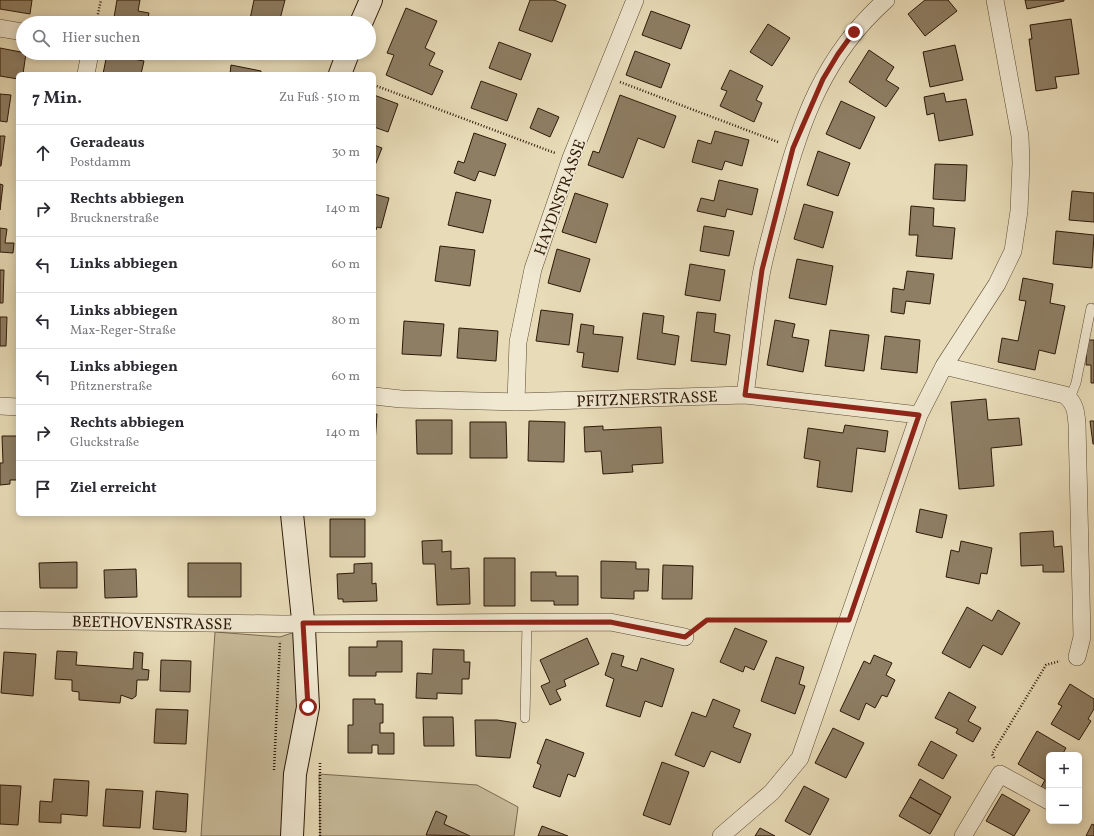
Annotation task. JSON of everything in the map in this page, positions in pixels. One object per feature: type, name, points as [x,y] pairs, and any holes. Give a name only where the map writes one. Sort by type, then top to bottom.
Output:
[{"type":"street","points":[[364,16],[370,0]]},
{"type":"street","name":"HAYDNSTRASSE","points":[[516,402],[518,342],[533,269],[571,158],[635,0]]},
{"type":"street","points":[[745,395],[762,270],[793,148],[809,109],[838,54],[854,32],[886,0]]},
{"type":"street","points":[[721,836],[772,792],[800,758],[919,415],[944,366],[1007,267],[1013,251],[1017,231],[1021,163],[1020,136],[995,0]]},
{"type":"street","points":[[0,28],[16,31]]},
{"type":"street","points":[[86,72],[89,60]]},
{"type":"street","points":[[341,72],[345,60]]},
{"type":"street","points":[[944,366],[1065,395],[1070,398],[1075,407],[1078,424],[1082,637],[1077,657]]},
{"type":"street","name":"PFITZNERSTRASSE","points":[[376,396],[401,399],[516,402],[745,395],[919,415]]},
{"type":"street","points":[[0,406],[16,406]]},
{"type":"street","points":[[292,516],[303,623],[308,707],[295,774],[292,836]]},
{"type":"street","name":"BEETHOVENSTRASSE","points":[[0,620],[303,623],[610,622],[685,637]]},
{"type":"street","points":[[963,836],[1000,774],[1046,799]]},
{"type":"lane","points":[[1070,398],[1076,383],[1091,308]]},
{"type":"lane","points":[[525,718],[528,622]]},
{"type":"path","points":[[98,16],[101,0]]},
{"type":"path","points":[[604,76],[793,148]]},
{"type":"path","points":[[376,86],[571,158]]},
{"type":"path","points":[[685,637],[707,620],[849,620]]},
{"type":"path","points":[[274,772],[280,637]]},
{"type":"path","points":[[1000,774],[992,754],[1046,664],[1077,657]]},
{"type":"shaded area","points":[[304,629],[297,836],[201,836],[215,632],[280,637]]},
{"type":"shaded area","points":[[319,774],[477,785],[518,807],[514,836],[320,836]]},
{"type":"building","points":[[0,0],[32,0],[30,14],[0,9]]},
{"type":"building","points":[[117,0],[140,0],[138,11],[149,13],[148,16],[114,16]]},
{"type":"building","points":[[254,0],[285,0],[281,16],[251,16]]},
{"type":"building","points":[[530,0],[554,0],[566,5],[552,42],[519,30]]},
{"type":"building","points":[[925,0],[948,0],[957,11],[925,36],[908,14]]},
{"type":"building","points":[[1025,0],[1064,0],[1064,1],[1027,9]]},
{"type":"building","points":[[406,8],[437,21],[425,48],[435,53],[429,65],[443,71],[432,95],[386,75],[394,55],[387,53]]},
{"type":"building","points":[[651,11],[690,25],[681,49],[642,35]]},
{"type":"building","points":[[1071,19],[1079,74],[1055,77],[1057,88],[1036,91],[1029,39],[1032,39],[1030,25]]},
{"type":"building","points":[[768,24],[790,38],[772,66],[750,52]]},
{"type":"building","points":[[499,42],[531,54],[521,80],[489,68]]},
{"type":"building","points":[[955,45],[963,80],[930,87],[923,52]]},
{"type":"building","points":[[0,48],[16,51],[16,60],[25,60],[23,72],[16,72],[16,79],[0,76]]},
{"type":"building","points":[[869,50],[894,67],[886,80],[899,88],[886,107],[849,82]]},
{"type":"building","points":[[635,51],[670,64],[661,88],[626,75]]},
{"type":"building","points":[[106,60],[144,61],[141,72],[103,72]]},
{"type":"building","points":[[231,65],[261,71],[261,72],[230,72]]},
{"type":"building","points":[[730,70],[763,86],[756,100],[762,103],[754,122],[720,106],[727,91],[721,89]]},
{"type":"building","points":[[481,81],[517,94],[507,121],[471,108]]},
{"type":"building","points":[[944,93],[946,102],[966,99],[973,135],[939,141],[934,113],[927,115],[924,97]]},
{"type":"building","points":[[0,94],[11,95],[7,122],[0,121]]},
{"type":"building","points":[[620,95],[676,116],[664,148],[638,138],[623,178],[588,165],[593,151],[599,153]]},
{"type":"building","points":[[376,96],[398,104],[388,132],[376,128]]},
{"type":"building","points":[[841,101],[875,117],[860,149],[826,134]]},
{"type":"building","points":[[538,108],[559,117],[550,137],[530,128]]},
{"type":"building","points":[[715,131],[749,140],[742,166],[725,161],[722,170],[692,162],[698,140],[711,144]]},
{"type":"building","points":[[474,133],[506,144],[495,176],[479,171],[475,181],[454,173],[458,161],[464,163]]},
{"type":"building","points":[[0,136],[5,136],[1,166],[0,166]]},
{"type":"building","points":[[376,146],[382,148],[376,163]]},
{"type":"building","points":[[818,151],[850,163],[838,196],[807,185]]},
{"type":"building","points":[[935,164],[967,165],[965,201],[933,199]]},
{"type":"building","points":[[719,180],[758,189],[752,215],[727,209],[725,217],[697,211],[701,198],[714,201]]},
{"type":"building","points":[[0,184],[3,185],[0,210]]},
{"type":"building","points":[[1072,191],[1094,193],[1094,222],[1069,220]]},
{"type":"building","points":[[456,192],[491,200],[483,233],[448,225]]},
{"type":"building","points":[[575,193],[608,204],[596,243],[562,232]]},
{"type":"building","points":[[376,195],[389,198],[381,228],[377,227],[376,230]]},
{"type":"building","points":[[804,204],[833,212],[823,248],[794,239]]},
{"type":"building","points":[[911,206],[934,208],[933,226],[955,228],[952,259],[916,256],[918,235],[909,235]]},
{"type":"building","points":[[704,226],[734,231],[729,256],[700,251]]},
{"type":"building","points":[[0,228],[7,229],[5,243],[14,243],[13,253],[0,252]]},
{"type":"building","points":[[1056,231],[1094,235],[1092,268],[1053,264]]},
{"type":"building","points":[[440,246],[475,250],[470,286],[435,281]]},
{"type":"building","points":[[557,249],[590,259],[580,292],[548,283]]},
{"type":"building","points":[[797,259],[833,266],[826,305],[789,298]]},
{"type":"building","points":[[690,264],[725,270],[720,301],[685,295]]},
{"type":"building","points":[[0,270],[4,270],[3,303],[0,303]]},
{"type":"building","points":[[907,271],[934,274],[930,304],[906,301],[904,314],[891,312],[893,288],[904,290]]},
{"type":"building","points":[[1023,278],[1053,284],[1050,303],[1065,306],[1055,354],[1039,350],[1035,370],[998,362],[1002,338],[1018,341],[1026,301],[1019,300]]},
{"type":"building","points":[[541,310],[573,314],[569,345],[536,341]]},
{"type":"building","points":[[697,312],[716,314],[714,332],[730,335],[726,365],[691,361]]},
{"type":"building","points":[[643,313],[664,316],[662,333],[679,336],[675,365],[637,359]]},
{"type":"building","points":[[0,317],[7,317],[6,346],[0,346]]},
{"type":"building","points":[[775,320],[795,324],[792,337],[809,340],[803,372],[767,365]]},
{"type":"building","points":[[404,321],[444,324],[441,356],[402,354]]},
{"type":"building","points":[[581,324],[594,326],[593,334],[623,337],[618,372],[582,367],[584,353],[577,352]]},
{"type":"building","points":[[459,328],[498,331],[496,361],[457,358]]},
{"type":"building","points":[[830,330],[869,335],[864,371],[825,366]]},
{"type":"building","points":[[885,336],[920,340],[917,373],[881,369]]},
{"type":"building","points":[[1087,340],[1094,340],[1094,383],[1091,383],[1091,365],[1086,365]]},
{"type":"building","points":[[986,399],[988,420],[1019,418],[1022,445],[991,448],[994,486],[959,489],[951,402]]},
{"type":"building","points":[[416,420],[452,420],[452,454],[417,454]]},
{"type":"building","points":[[529,421],[565,422],[564,462],[528,461]]},
{"type":"building","points":[[1090,421],[1094,421],[1094,444],[1093,444]]},
{"type":"building","points":[[470,422],[506,422],[507,458],[470,458]]},
{"type":"building","points":[[845,425],[888,431],[885,452],[857,448],[852,492],[817,487],[820,461],[804,458],[808,428],[843,433]]},
{"type":"building","points":[[603,426],[603,430],[661,427],[663,463],[632,465],[633,472],[603,474],[601,451],[585,452],[584,427]]},
{"type":"building","points":[[2,436],[16,436],[16,480],[10,480],[10,484],[0,485],[0,463],[3,463]]},
{"type":"building","points":[[920,509],[947,515],[942,538],[916,532]]},
{"type":"building","points":[[330,519],[365,519],[365,557],[330,557]]},
{"type":"building","points":[[1053,531],[1054,547],[1062,546],[1064,572],[1043,572],[1043,565],[1021,566],[1020,533]]},
{"type":"building","points":[[442,540],[442,552],[451,551],[451,569],[469,568],[470,604],[437,605],[435,564],[423,564],[422,541]]},
{"type":"building","points":[[961,541],[992,548],[987,574],[981,573],[979,584],[946,577],[951,550],[959,552]]},
{"type":"building","points":[[484,558],[515,558],[515,606],[484,606]]},
{"type":"building","points":[[601,561],[636,562],[636,569],[649,569],[648,591],[634,591],[634,599],[601,598]]},
{"type":"building","points":[[77,562],[77,588],[40,588],[39,563]]},
{"type":"building","points":[[188,563],[241,563],[241,597],[188,597]]},
{"type":"building","points":[[372,563],[372,584],[376,583],[377,601],[343,602],[343,599],[338,599],[337,574],[354,573],[354,564]]},
{"type":"building","points":[[663,565],[693,566],[692,599],[662,599]]},
{"type":"building","points":[[136,569],[137,597],[105,598],[104,570]]},
{"type":"building","points":[[531,572],[556,572],[556,576],[578,576],[578,605],[554,605],[554,601],[531,601]]},
{"type":"building","points":[[967,607],[992,621],[998,610],[1020,623],[1002,655],[983,645],[970,668],[942,653]]},
{"type":"building","points":[[735,628],[767,641],[754,670],[745,666],[743,672],[720,662]]},
{"type":"building","points":[[587,638],[599,664],[564,680],[566,686],[556,690],[561,700],[550,705],[541,686],[550,682],[540,660]]},
{"type":"building","points":[[377,641],[402,641],[402,672],[376,672],[376,676],[349,676],[349,647],[377,647]]},
{"type":"building","points":[[433,649],[464,650],[464,662],[470,662],[469,679],[462,679],[462,694],[437,693],[437,699],[416,698],[417,673],[432,674]]},
{"type":"building","points":[[57,651],[77,652],[76,665],[133,669],[134,652],[143,653],[142,669],[149,670],[148,680],[137,680],[136,696],[132,699],[121,695],[120,703],[79,700],[79,692],[72,691],[72,680],[55,679]]},
{"type":"building","points":[[4,652],[36,654],[33,696],[1,693]]},
{"type":"building","points":[[612,653],[624,656],[621,666],[637,671],[641,658],[674,669],[662,707],[645,701],[640,717],[606,706],[614,679],[605,675]]},
{"type":"building","points":[[874,655],[892,663],[886,675],[895,680],[887,697],[882,695],[875,708],[866,703],[859,720],[840,711],[864,661],[870,664]]},
{"type":"building","points":[[776,657],[804,667],[799,684],[805,686],[795,714],[761,701]]},
{"type":"building","points":[[161,660],[191,661],[190,692],[160,691]]},
{"type":"building","points":[[1070,684],[1094,699],[1094,709],[1088,719],[1091,721],[1079,740],[1051,724],[1062,706],[1058,704]]},
{"type":"building","points":[[949,692],[976,707],[968,721],[981,728],[973,742],[956,733],[958,729],[935,718]]},
{"type":"building","points":[[353,699],[375,699],[375,704],[383,704],[383,723],[380,723],[380,733],[394,733],[394,754],[378,754],[378,745],[372,745],[372,753],[348,753],[348,725],[353,725]]},
{"type":"building","points":[[713,699],[740,710],[733,727],[751,734],[740,763],[711,751],[704,767],[675,755],[692,712],[706,717]]},
{"type":"building","points":[[156,709],[188,710],[186,744],[154,743]]},
{"type":"building","points":[[423,717],[453,717],[454,746],[424,746]]},
{"type":"building","points":[[475,720],[497,720],[516,723],[510,758],[476,756]]},
{"type":"building","points":[[833,728],[864,743],[846,778],[815,763]]},
{"type":"building","points":[[1037,731],[1066,748],[1064,752],[1046,752],[1046,792],[1040,789],[1045,780],[1018,764]]},
{"type":"building","points":[[546,739],[584,753],[575,777],[568,774],[560,797],[533,787],[541,765],[537,763]]},
{"type":"building","points":[[931,741],[957,755],[943,779],[918,765]]},
{"type":"building","points":[[662,762],[689,772],[670,825],[643,815]]},
{"type":"building","points":[[54,779],[89,781],[87,816],[61,814],[61,823],[39,822],[40,801],[52,802]]},
{"type":"building","points":[[920,779],[951,797],[941,815],[910,797]]},
{"type":"building","points":[[0,785],[21,786],[18,825],[0,824]]},
{"type":"building","points":[[804,786],[829,799],[810,835],[785,821]]},
{"type":"building","points":[[106,789],[143,791],[140,828],[103,826]]},
{"type":"building","points":[[156,791],[188,794],[186,832],[153,829]]},
{"type":"building","points":[[1002,794],[1030,810],[1014,836],[986,821]]},
{"type":"building","points":[[910,797],[941,815],[930,834],[899,816]]},
{"type":"building","points":[[436,811],[447,816],[444,824],[470,836],[426,835]]},
{"type":"building","points":[[1092,824],[1094,825],[1094,836],[1086,836]]},
{"type":"building","points":[[542,826],[568,836],[538,836]]},
{"type":"building","points":[[760,828],[775,836],[755,836]]},
{"type":"route","points":[[308,707],[303,623],[610,622],[685,637],[707,620],[849,620],[919,415],[745,395],[762,270],[793,148],[823,79],[838,54],[854,32]]}]
